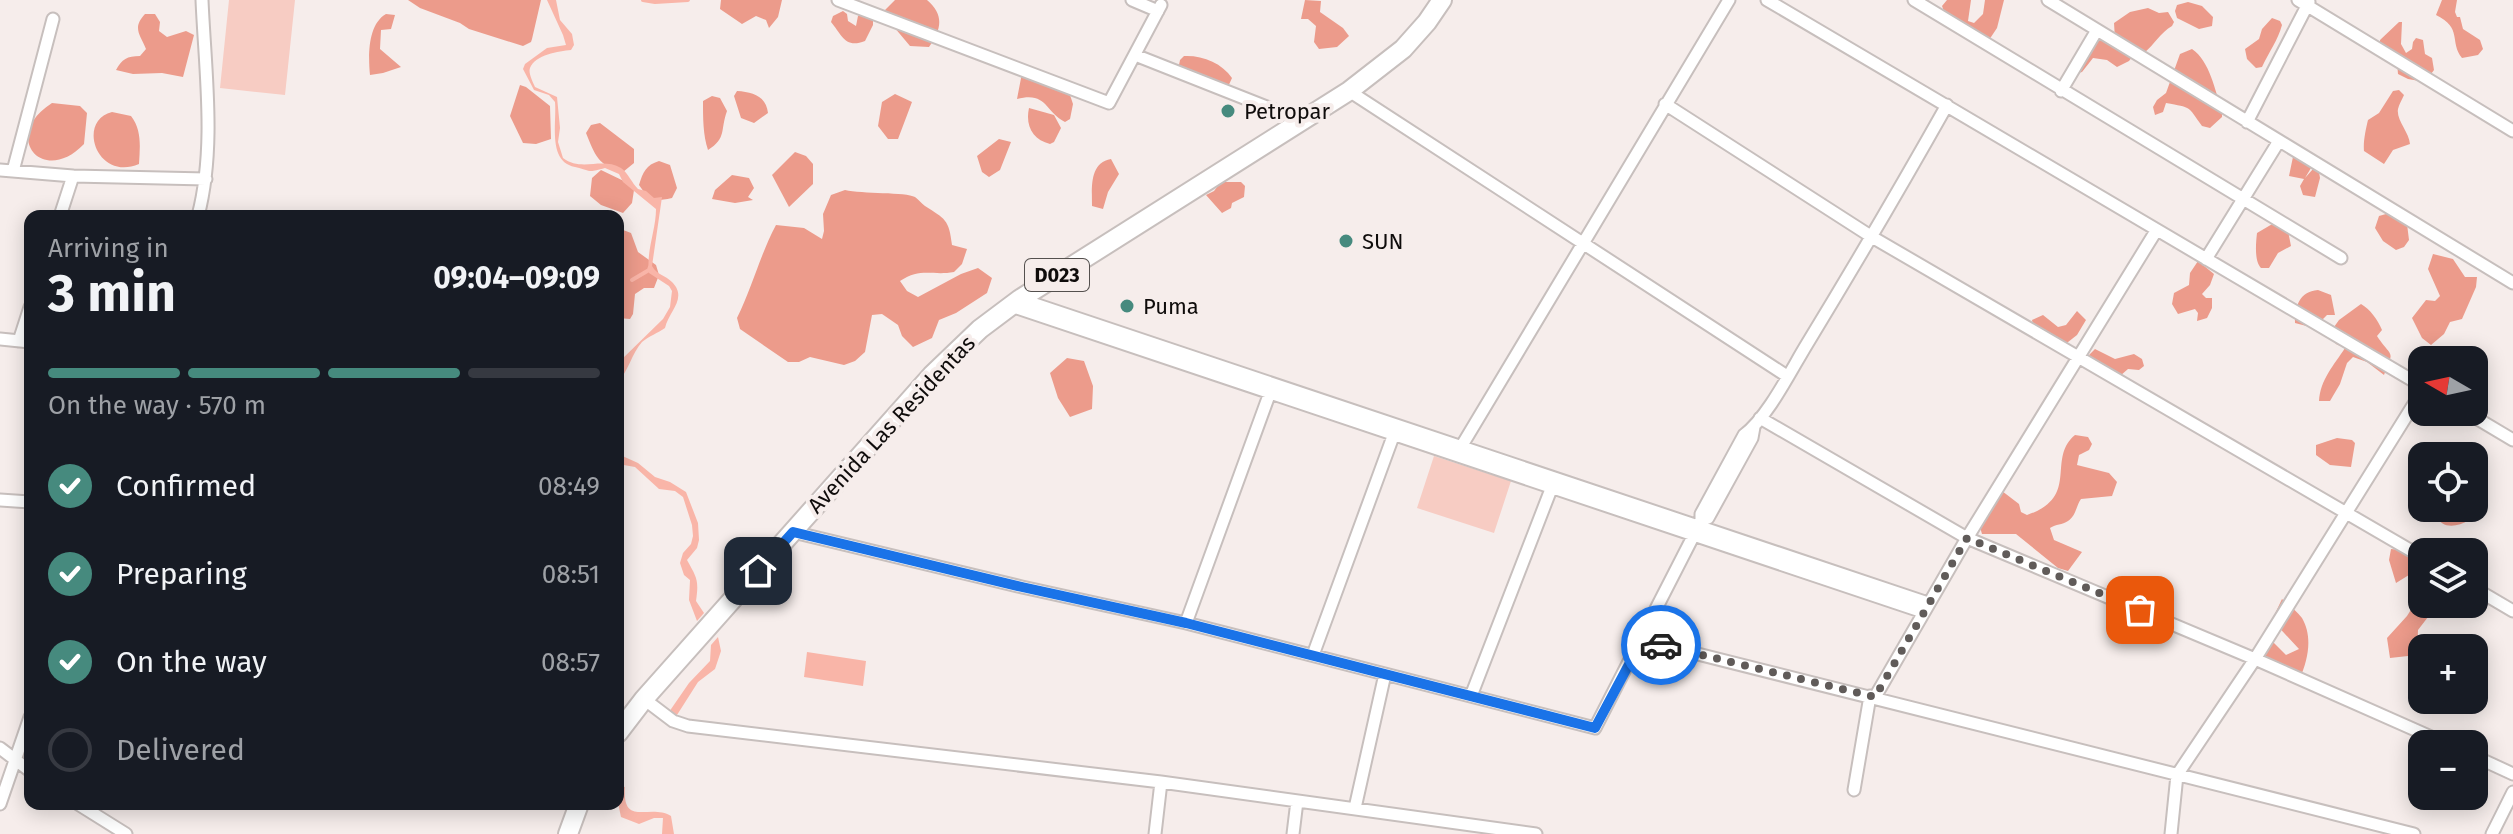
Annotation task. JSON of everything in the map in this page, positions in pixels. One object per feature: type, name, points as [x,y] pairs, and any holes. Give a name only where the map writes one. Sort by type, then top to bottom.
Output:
[{"type":"main road","name":"Avenida Las Residentas","points":[[624,725],[932,375],[980,329],[1016,302],[1349,91],[1403,49],[1442,0]]},
{"type":"main road","points":[[568,834],[577,810]]},
{"type":"street","points":[[199,210],[206,179],[207,119],[202,0]]},
{"type":"street","points":[[838,0],[1109,103],[1160,8],[1132,0]]},
{"type":"street","points":[[1459,451],[1729,0]]},
{"type":"street","points":[[1767,0],[2408,380]]},
{"type":"street","points":[[1914,0],[2341,258]]},
{"type":"street","points":[[2049,0],[2513,283]]},
{"type":"street","points":[[2247,122],[2305,2],[2513,131]]},
{"type":"street","points":[[13,171],[53,19]]},
{"type":"street","points":[[2061,91],[2097,30]]},
{"type":"street","points":[[1135,55],[1302,121]]},
{"type":"street","points":[[1349,91],[1787,376]]},
{"type":"street","points":[[1665,104],[1872,237],[2408,549]]},
{"type":"street","points":[[793,532],[1186,623],[1595,728],[1698,528],[1701,514],[1744,435],[1757,422],[1787,376],[1872,237],[1947,105]]},
{"type":"street","points":[[2206,259],[2279,141]]},
{"type":"street","points":[[0,170],[73,176],[206,179]]},
{"type":"street","points":[[62,210],[73,176]]},
{"type":"street","points":[[1854,790],[1872,696],[2156,231]]},
{"type":"street","points":[[1016,302],[1554,483],[1698,528],[1926,608]]},
{"type":"street","points":[[0,339],[24,342]]},
{"type":"street","points":[[1186,623],[1272,388]]},
{"type":"street","points":[[2171,834],[2177,775],[2255,659],[2408,411]]},
{"type":"street","points":[[1757,422],[1967,538],[2415,730]]},
{"type":"street","points":[[2488,425],[2513,440]]},
{"type":"street","points":[[1313,655],[1396,430]]},
{"type":"street","points":[[1471,696],[1554,483]]},
{"type":"street","points":[[0,500],[24,502]]},
{"type":"street","points":[[2488,596],[2513,611]]},
{"type":"street","points":[[1642,640],[2414,834]]},
{"type":"street","points":[[1355,808],[1385,674]]},
{"type":"street","points":[[644,699],[668,718],[688,726],[1161,782],[1536,834]]},
{"type":"street","points":[[0,804],[24,734]]},
{"type":"street","points":[[0,748],[17,754],[24,763]]},
{"type":"street","points":[[2488,762],[2513,774]]},
{"type":"street","points":[[1155,834],[1161,782]]},
{"type":"street","points":[[2492,834],[2513,792]]},
{"type":"street","points":[[1293,834],[1297,801]]},
{"type":"street","points":[[88,810],[126,834]]},
{"type":"street","points":[[1424,834],[1426,820]]},
{"type":"shaded area","points":[[229,0],[295,0],[285,95],[220,88]]},
{"type":"shaded area","points":[[408,0],[541,0],[531,42],[523,46],[469,29]]},
{"type":"shaded area","points":[[547,0],[556,0],[560,20],[572,34],[574,45],[571,50],[537,60],[530,72],[535,87],[557,97],[558,142],[563,158],[577,164],[614,165],[623,170],[638,189],[654,198],[662,197],[652,266],[672,282],[678,299],[665,328],[642,342],[624,374],[624,357],[663,319],[670,307],[672,291],[649,273],[656,209],[623,182],[619,174],[605,168],[587,170],[566,164],[560,158],[555,140],[555,102],[549,95],[534,90],[523,69],[525,64],[547,48],[566,45]]},
{"type":"shaded area","points":[[721,0],[782,0],[778,17],[769,28],[766,20],[756,16],[742,24],[720,9]]},
{"type":"shaded area","points":[[895,0],[927,0],[937,11],[939,23],[929,47],[910,46],[881,14]]},
{"type":"shaded area","points":[[1305,0],[1321,1],[1320,12],[1349,36],[1337,47],[1319,49],[1314,42],[1316,26],[1308,19],[1301,19]]},
{"type":"shaded area","points":[[1947,0],[1971,0],[1968,21],[1974,23],[1983,14],[1985,0],[2004,0],[1997,28],[1989,40],[1947,19],[1942,6]]},
{"type":"shaded area","points":[[2442,0],[2457,0],[2455,12],[2463,29],[2480,40],[2483,49],[2478,55],[2462,58],[2458,52],[2453,30],[2436,15]]},
{"type":"shaded area","points":[[2188,2],[2202,6],[2213,17],[2212,26],[2199,29],[2177,18],[2177,5]]},
{"type":"shaded area","points":[[2148,8],[2159,13],[2168,12],[2174,22],[2144,53],[2136,52],[2129,61],[2117,67],[2107,60],[2093,58],[2082,72],[2074,74],[2097,40],[2115,39],[2114,23],[2130,12]]},
{"type":"shaded area","points":[[843,11],[848,21],[856,26],[858,16],[868,11],[873,17],[873,25],[865,41],[848,42],[841,36],[831,22],[833,16]]},
{"type":"shaded area","points":[[145,14],[155,14],[160,22],[159,31],[167,37],[186,31],[194,35],[183,77],[116,70],[125,59],[140,56],[146,49],[138,27]]},
{"type":"shaded area","points":[[386,14],[395,15],[391,29],[381,30],[380,49],[401,67],[370,75],[372,32]]},
{"type":"shaded area","points":[[2272,18],[2282,25],[2262,67],[2256,68],[2247,59],[2245,49],[2259,39],[2262,29]]},
{"type":"shaded area","points":[[2402,22],[2401,44],[2406,53],[2412,49],[2416,38],[2423,40],[2425,54],[2432,58],[2434,70],[2425,82],[2398,74],[2397,62],[2380,44],[2380,40]]},
{"type":"shaded area","points":[[2192,49],[2208,69],[2222,111],[2222,117],[2210,128],[2202,126],[2185,107],[2166,103],[2163,112],[2155,115],[2153,107],[2166,93],[2180,54]]},
{"type":"shaded area","points":[[1184,56],[1204,59],[1223,68],[1232,78],[1227,89],[1178,70]]},
{"type":"shaded area","points":[[1022,73],[1069,92],[1073,104],[1070,119],[1065,122],[1058,118],[1040,100],[1027,97],[1017,99]]},
{"type":"shaded area","points":[[520,85],[550,106],[551,139],[536,144],[523,143],[510,116]]},
{"type":"shaded area","points":[[2399,90],[2404,95],[2398,113],[2410,144],[2393,150],[2384,164],[2364,151],[2366,127],[2368,120],[2379,113],[2393,91]]},
{"type":"shaded area","points":[[737,91],[758,96],[765,103],[768,113],[754,123],[741,118],[734,96]]},
{"type":"shaded area","points":[[895,94],[912,102],[898,139],[888,139],[878,126],[882,102]]},
{"type":"shaded area","points":[[712,96],[720,98],[727,111],[721,137],[708,150],[703,101]]},
{"type":"shaded area","points":[[52,103],[80,106],[87,113],[84,144],[69,156],[54,160],[42,159],[33,152],[28,142],[29,129],[37,116]]},
{"type":"shaded area","points":[[1029,108],[1054,115],[1061,128],[1054,142],[1044,142],[1032,131],[1028,121]]},
{"type":"shaded area","points":[[112,112],[131,116],[135,121],[140,139],[139,164],[124,167],[112,165],[96,148],[95,126]]},
{"type":"shaded area","points":[[600,123],[634,149],[634,163],[623,172],[603,163],[592,148],[586,133],[591,125]]},
{"type":"shaded area","points":[[999,139],[1011,142],[1000,170],[989,177],[982,172],[977,156]]},
{"type":"shaded area","points":[[795,152],[806,156],[813,164],[813,184],[789,207],[772,175]]},
{"type":"shaded area","points":[[2294,152],[2314,163],[2305,178],[2313,169],[2319,172],[2315,197],[2303,195],[2300,186],[2304,179],[2289,176]]},
{"type":"shaded area","points":[[1111,159],[1119,174],[1108,192],[1103,209],[1092,206],[1095,171],[1104,161]]},
{"type":"shaded area","points":[[659,161],[670,165],[677,188],[672,198],[649,198],[639,185],[646,170]]},
{"type":"shaded area","points":[[601,170],[628,183],[634,190],[632,203],[624,212],[601,205],[590,196],[592,178]]},
{"type":"shaded area","points":[[732,175],[749,178],[754,188],[748,197],[753,200],[735,203],[712,199],[715,190]]},
{"type":"shaded area","points":[[1221,182],[1241,182],[1245,186],[1244,197],[1222,213],[1206,195]]},
{"type":"shaded area","points":[[845,190],[915,197],[945,221],[952,245],[967,249],[962,264],[954,272],[921,273],[900,281],[907,291],[918,297],[978,268],[992,278],[987,293],[939,320],[932,338],[913,347],[902,336],[898,325],[882,314],[872,315],[865,352],[855,361],[844,365],[810,357],[799,362],[788,362],[740,329],[737,318],[776,225],[804,228],[822,239],[823,214],[831,195]]},
{"type":"shaded area","points":[[2400,215],[2407,224],[2409,240],[2404,247],[2396,250],[2383,241],[2375,228],[2379,216]]},
{"type":"shaded area","points":[[2274,223],[2288,231],[2291,246],[2278,253],[2269,268],[2261,268],[2256,256],[2257,233]]},
{"type":"shaded area","points":[[624,230],[631,233],[638,252],[656,265],[659,275],[654,288],[644,288],[635,294],[630,319],[624,318]]},
{"type":"shaded area","points":[[2433,254],[2453,259],[2465,277],[2477,277],[2476,287],[2462,319],[2450,322],[2444,334],[2431,345],[2422,338],[2412,318],[2426,300],[2435,301],[2440,296],[2428,269]]},
{"type":"shaded area","points":[[2198,261],[2214,274],[2202,294],[2212,298],[2212,308],[2207,318],[2197,321],[2195,309],[2178,314],[2172,304],[2174,293],[2189,285],[2190,273]]},
{"type":"shaded area","points":[[2318,290],[2331,295],[2335,315],[2327,315],[2314,328],[2295,323],[2299,301],[2306,294]]},
{"type":"shaded area","points":[[2361,304],[2378,322],[2382,330],[2377,336],[2390,354],[2384,375],[2367,362],[2353,357],[2347,363],[2330,401],[2319,401],[2325,379],[2345,348],[2336,344],[2329,334],[2339,320]]},
{"type":"shaded area","points":[[2077,311],[2086,320],[2077,335],[2063,346],[2034,329],[2032,320],[2043,315],[2058,327],[2066,325]]},
{"type":"shaded area","points":[[2095,349],[2115,359],[2134,354],[2142,359],[2144,366],[2139,370],[2128,369],[2120,376],[2088,361],[2088,356]]},
{"type":"shaded area","points":[[1067,358],[1084,361],[1093,386],[1092,409],[1070,417],[1058,398],[1050,373]]},
{"type":"shaded area","points":[[2075,435],[2088,437],[2092,444],[2089,450],[2079,455],[2077,465],[2109,473],[2117,482],[2112,496],[2081,499],[2071,519],[2050,528],[2054,540],[2082,552],[2068,571],[2058,568],[2016,534],[1982,534],[1981,522],[2002,491],[2027,515],[2053,498],[2058,488],[2063,455]]},
{"type":"shaded area","points":[[2337,438],[2355,443],[2351,467],[2330,465],[2316,455],[2316,445]]},
{"type":"shaded area","points":[[1434,456],[1511,481],[1494,533],[1417,508]]},
{"type":"shaded area","points":[[624,457],[686,492],[698,523],[697,548],[687,560],[696,579],[696,601],[704,613],[697,621],[689,600],[690,580],[684,575],[680,563],[693,536],[683,497],[675,491],[659,489],[635,467],[624,465]]},
{"type":"shaded area","points":[[2440,522],[2464,522],[2454,526]]},
{"type":"shaded area","points":[[2391,549],[2408,552],[2408,576],[2396,583],[2389,560]]},
{"type":"shaded area","points":[[2282,599],[2302,618],[2307,633],[2307,656],[2300,678],[2263,656],[2269,638],[2286,655],[2299,649],[2272,620]]},
{"type":"shaded area","points":[[2407,616],[2427,618],[2418,634],[2408,634],[2408,656],[2390,658],[2387,638]]},
{"type":"shaded area","points":[[718,637],[721,651],[715,669],[698,682],[677,715],[669,712],[689,683],[710,661],[711,645]]},
{"type":"shaded area","points":[[807,652],[866,661],[863,686],[804,677]]},
{"type":"shaded area","points":[[624,787],[628,807],[633,811],[671,816],[674,834],[662,834],[663,818],[639,824],[621,817]]},
{"type":"waterway","points":[[643,0],[688,0]]},
{"type":"waterway","points":[[632,280],[650,267]]},
{"type":"way so far","points":[[1661,645],[1875,697],[1967,538],[2140,610]]},
{"type":"place","name":"Petropar","points":[[1228,111]]},
{"type":"place","name":"SUN","points":[[1346,241]]},
{"type":"place","name":"Puma","points":[[1127,306]]},
{"type":"route","points":[[758,571],[793,532],[1186,623],[1595,728],[1642,640],[1661,645]]}]
